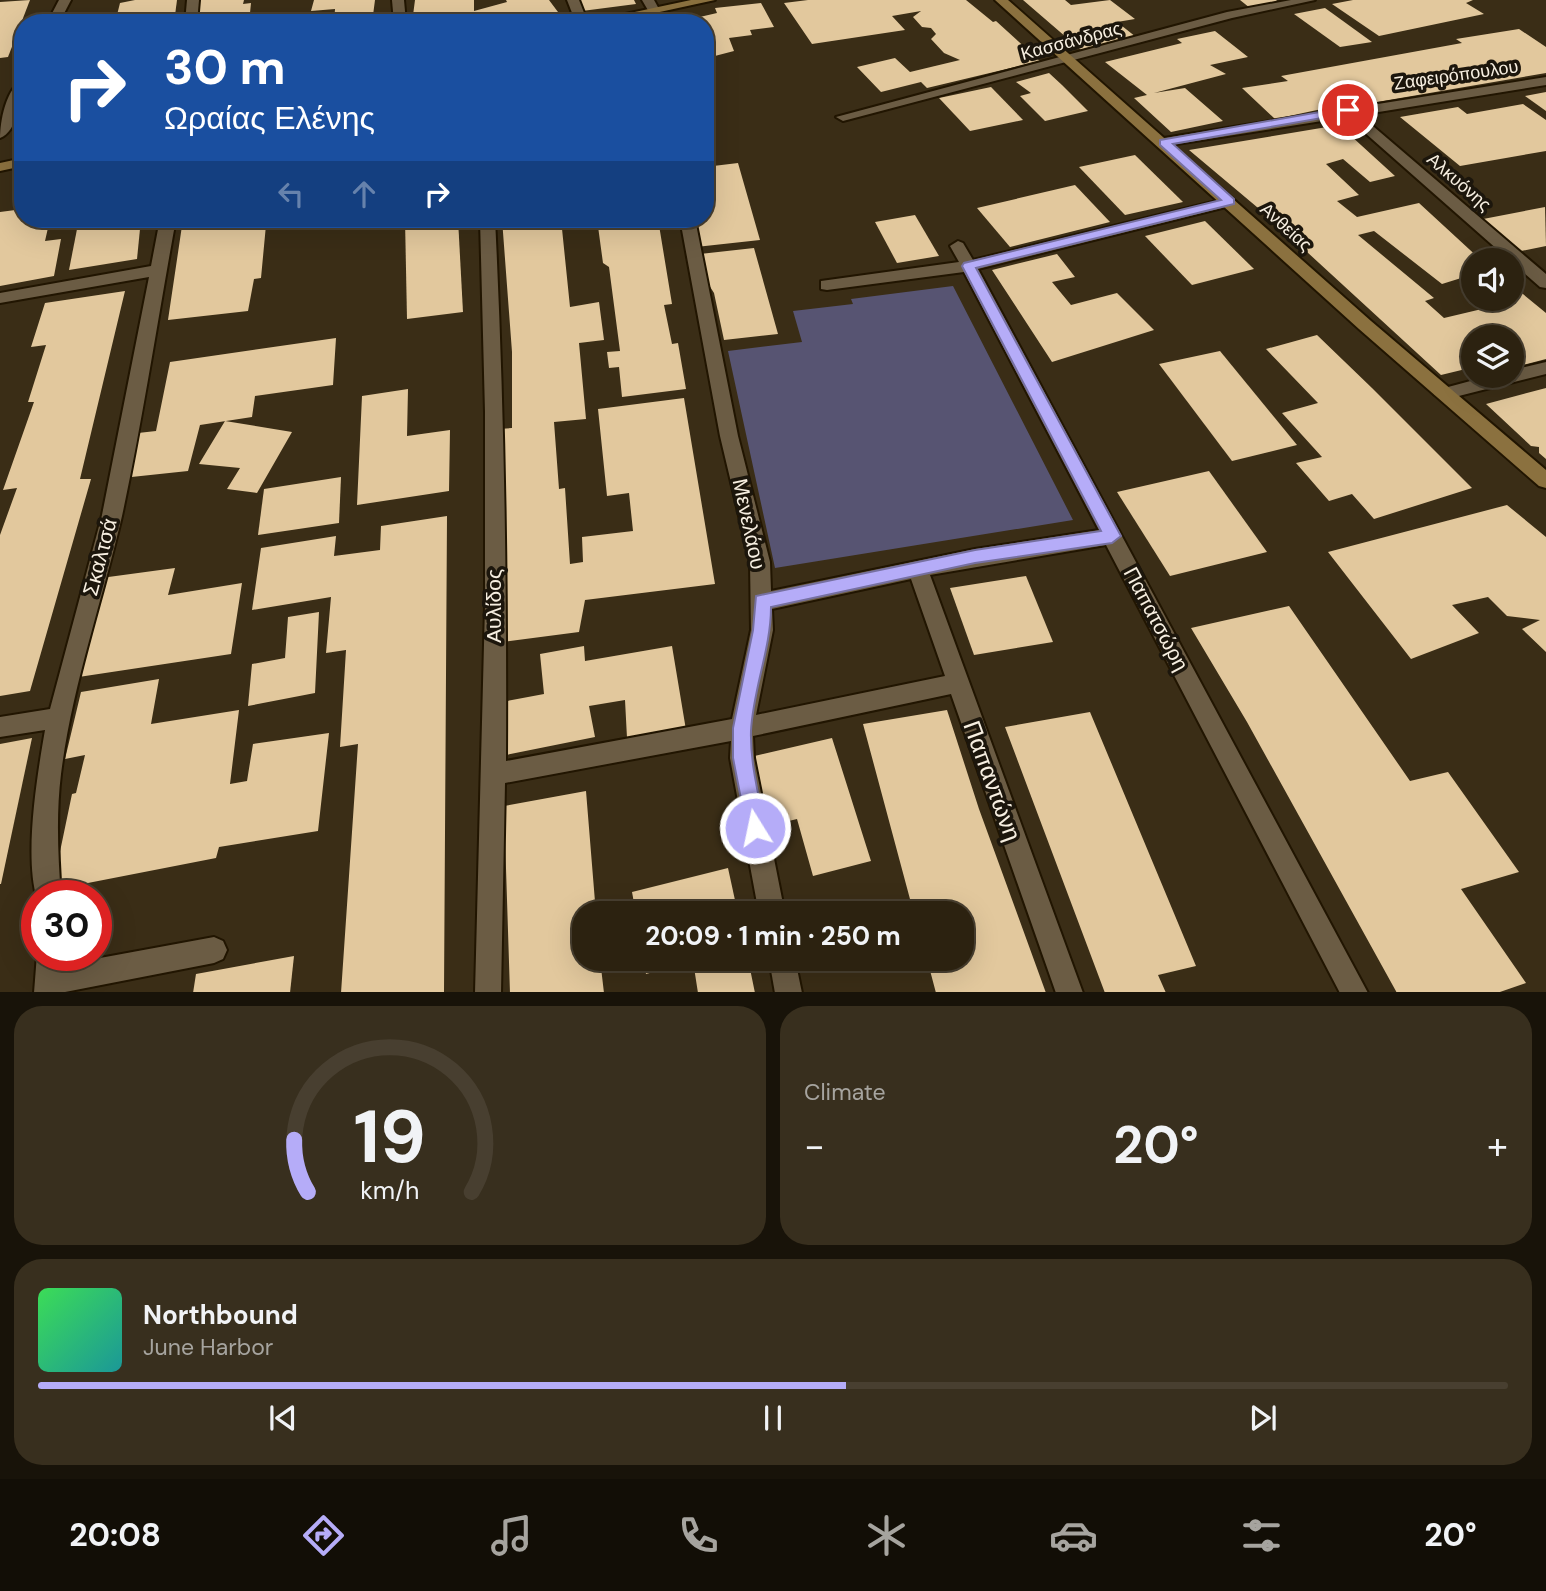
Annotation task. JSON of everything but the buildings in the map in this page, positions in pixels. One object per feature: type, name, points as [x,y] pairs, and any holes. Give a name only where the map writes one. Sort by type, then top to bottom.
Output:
[{"type":"main road","points":[[650,5],[709,0]]},
{"type":"main road","name":"Ανθείας","points":[[1001,0],[1164,142],[1443,394],[1546,481]]},
{"type":"street","name":"Κασσάνδρας","points":[[843,117],[1070,60],[1231,15],[1309,0]]},
{"type":"street","name":"Ζαφειρόπουλου","points":[[1164,142],[1348,110],[1546,81]]},
{"type":"street","points":[[0,134],[14,104]]},
{"type":"street","name":"Αλκυόνης","points":[[1348,110],[1546,283]]},
{"type":"street","points":[[827,285],[968,266],[1229,202]]},
{"type":"street","name":"Σκαλτσά","points":[[48,880],[46,813],[59,718],[112,515],[167,228]]},
{"type":"street","name":"Αυλίδος","points":[[487,228],[494,346],[495,774],[488,992]]},
{"type":"street","name":"Μενελάου","points":[[689,228],[729,436],[760,562],[762,630],[742,728],[742,758],[770,901]]},
{"type":"street","name":"Παπατσώρη","points":[[958,246],[1355,992]]},
{"type":"street","points":[[0,298],[160,270]]},
{"type":"street","points":[[1443,394],[1546,368]]},
{"type":"street","points":[[762,601],[917,568],[1112,536]]},
{"type":"street","name":"Παπαντώνη","points":[[917,568],[1070,992]]},
{"type":"street","points":[[495,774],[742,728],[957,683]]},
{"type":"street","points":[[0,727],[59,718]]},
{"type":"street","points":[[49,976],[214,950]]},
{"type":"street","points":[[785,971],[789,992]]},
{"type":"shaded area","points":[[953,286],[1073,520],[775,568],[728,351],[802,342],[793,311],[853,304],[851,299]]},
{"type":"route","points":[[755,828],[742,758],[742,728],[762,630],[762,601],[975,557],[1112,536],[968,266],[1229,202],[1164,142],[1348,110]]}]
